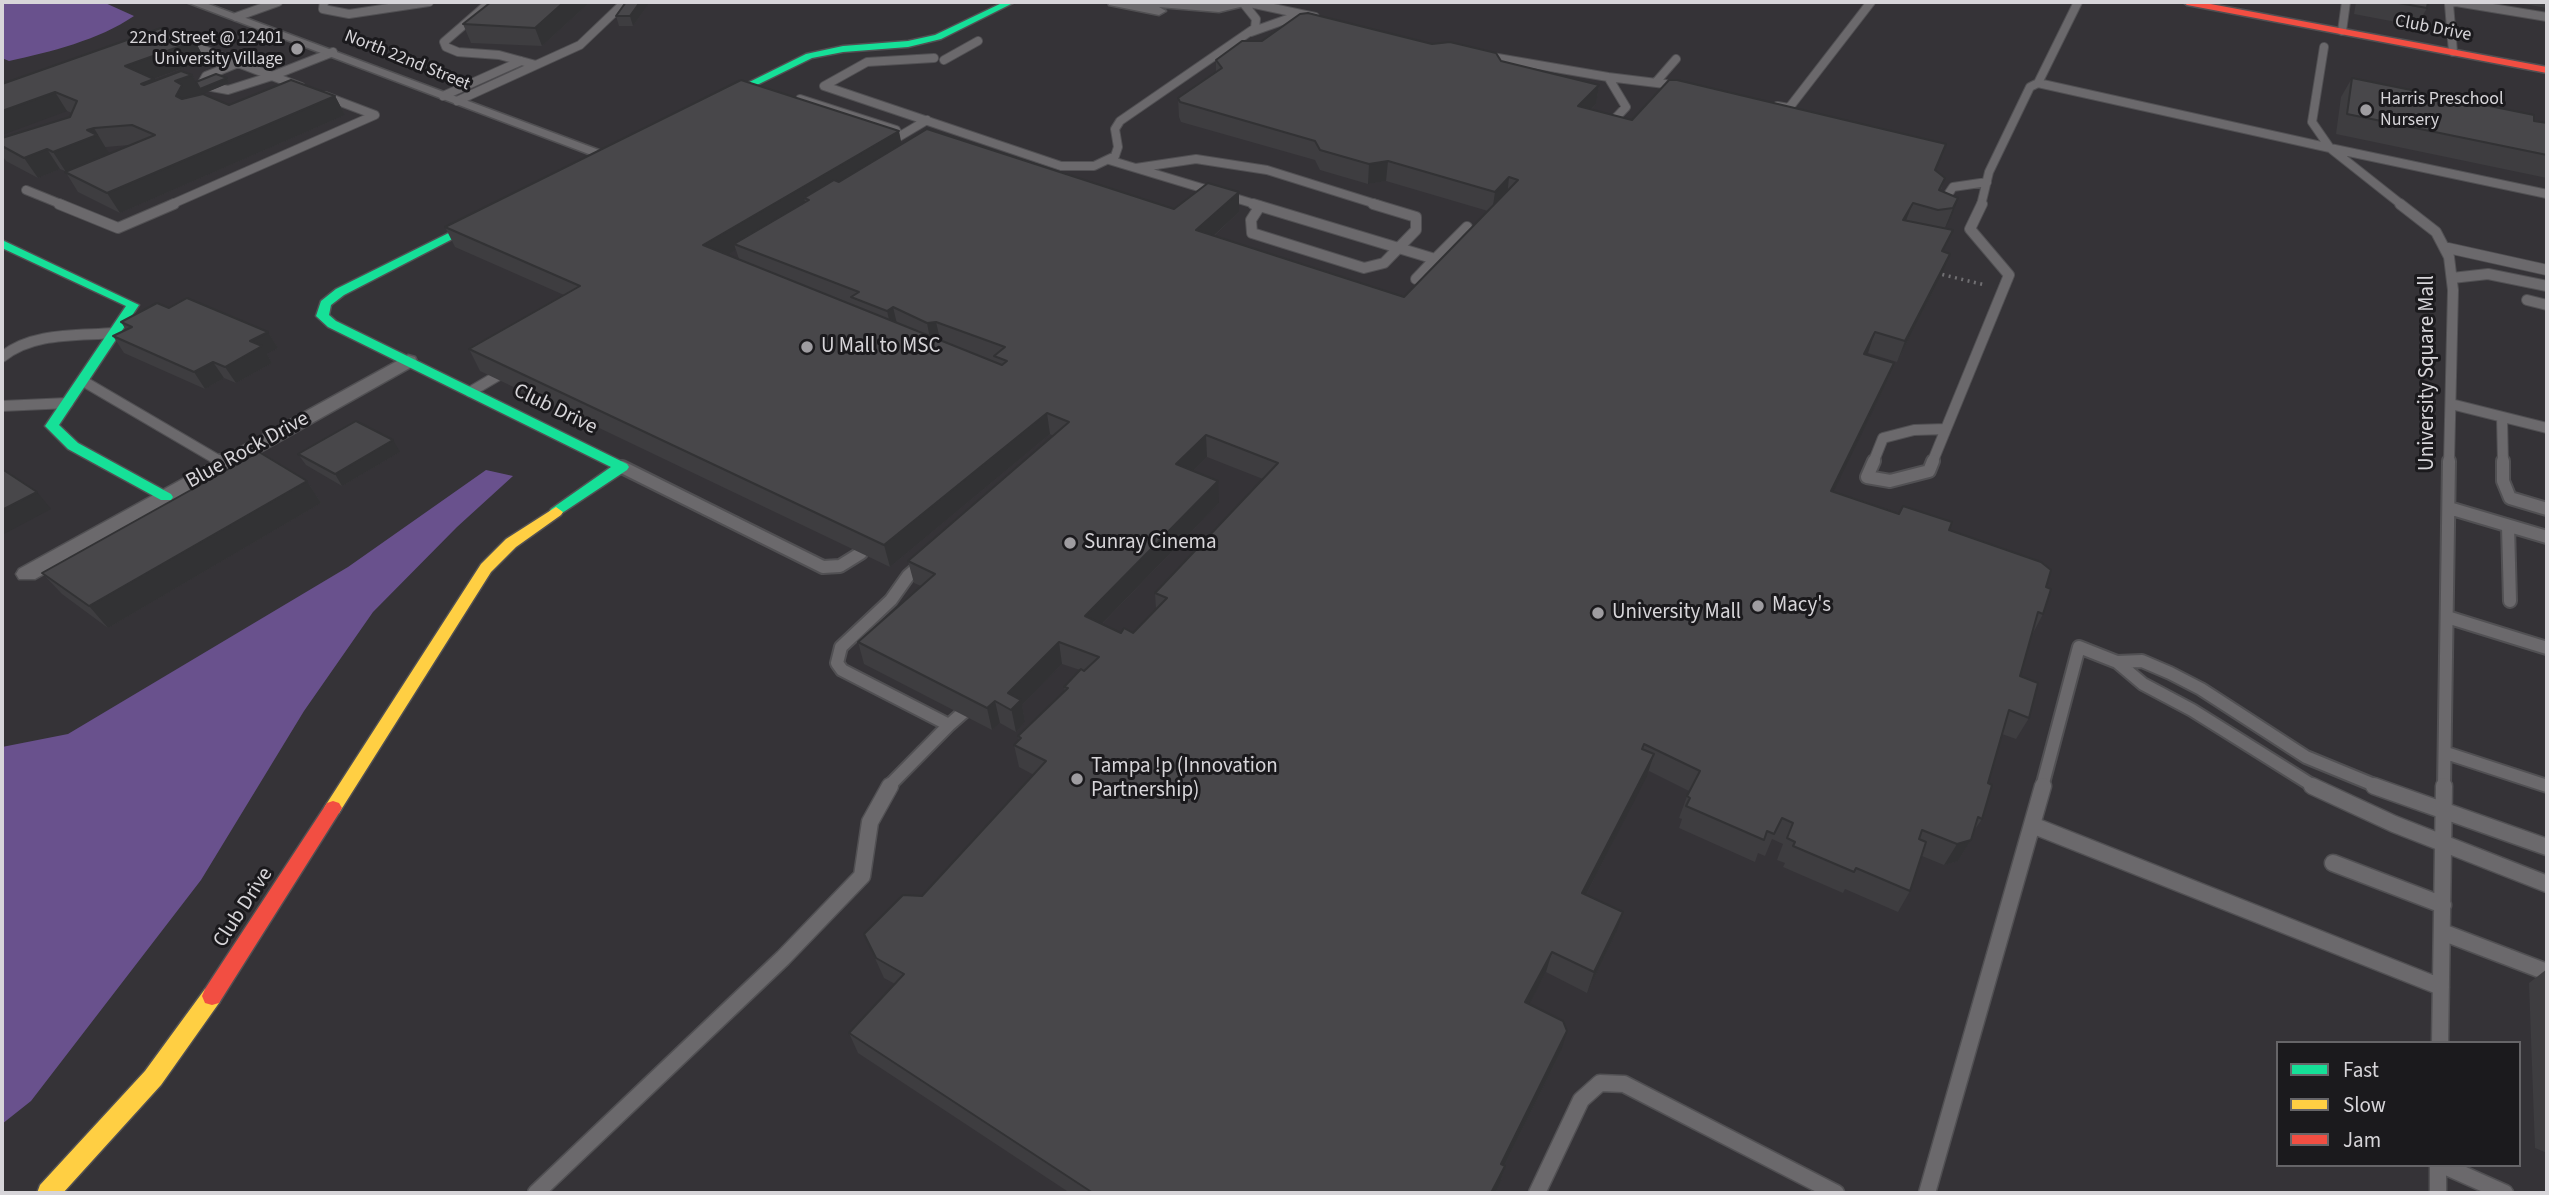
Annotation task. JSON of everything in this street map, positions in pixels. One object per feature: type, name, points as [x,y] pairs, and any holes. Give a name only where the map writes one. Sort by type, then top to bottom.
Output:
[{"type":"street","name":"North 22nd Street","points":[[192,2],[333,52],[450,99],[612,153]]},
{"type":"street","points":[[693,112],[756,85],[794,62],[825,52],[908,44],[938,37],[1011,2]]},
{"type":"street","points":[[1114,2],[1174,12],[1208,12],[1249,3]]},
{"type":"street","points":[[1145,2],[1219,8]]},
{"type":"street","name":"Club Drive","points":[[2187,2],[2547,70]]},
{"type":"street","points":[[583,168],[612,153]]},
{"type":"street","name":"Club Drive","points":[[48,1193],[153,1078],[212,996],[486,568],[511,543],[622,467],[326,321],[322,310],[325,304],[340,292],[510,205]]},
{"type":"street","name":"Blue Rock Drive","points":[[2,243],[133,305],[52,426],[73,446],[166,497],[408,361]]},
{"type":"street","points":[[27,574],[166,497]]},
{"type":"lane","points":[[230,15],[255,2]]},
{"type":"lane","points":[[230,15],[278,2]]},
{"type":"lane","points":[[324,2],[323,9],[349,14],[429,2]]},
{"type":"lane","points":[[488,2],[454,31],[444,44],[458,52],[536,65]]},
{"type":"lane","points":[[450,99],[580,45],[625,2]]},
{"type":"lane","points":[[1766,103],[1790,108],[1871,2]]},
{"type":"lane","points":[[1946,429],[1913,430],[1883,438],[1867,477],[1877,482],[1891,482],[1928,471],[1946,429],[2003,289],[2010,275],[2007,267],[1971,232],[1986,195],[1989,172],[2025,97],[2032,86],[2038,83],[2078,2]]},
{"type":"lane","points":[[2342,31],[2346,2]]},
{"type":"lane","points":[[2453,52],[2449,4],[2455,2],[2547,17]]},
{"type":"lane","points":[[1249,3],[1321,19]]},
{"type":"lane","points":[[1249,3],[1256,19],[1255,28],[1251,32]]},
{"type":"lane","points":[[934,58],[867,62],[824,86],[1061,166],[1085,168],[1109,160],[1117,151],[1115,129],[1120,121],[1251,32],[1278,20],[1308,16]]},
{"type":"lane","points":[[26,190],[118,228],[375,115],[178,40]]},
{"type":"lane","points":[[944,60],[978,41]]},
{"type":"lane","points":[[2324,47],[2312,122],[2330,148],[2547,194]]},
{"type":"lane","points":[[238,63],[206,76],[201,85],[228,90],[333,52]]},
{"type":"lane","points":[[1476,55],[1608,78],[1693,88]]},
{"type":"lane","points":[[1656,82],[1676,59]]},
{"type":"lane","points":[[450,99],[521,61]]},
{"type":"lane","points":[[1606,128],[1626,107],[1608,78]]},
{"type":"lane","name":"University Square Mall","points":[[2038,83],[2330,148],[2436,232],[2448,248],[2452,278],[2451,404],[2440,1041]]},
{"type":"lane","points":[[787,95],[896,130],[898,135],[883,147],[927,120]]},
{"type":"lane","points":[[1136,168],[1196,159],[1267,170],[1416,217],[1416,230],[1384,263],[1364,268],[1252,233],[1251,220],[1260,206]]},
{"type":"lane","points":[[1109,160],[1436,259]]},
{"type":"lane","points":[[1943,202],[1953,187],[1987,182]]},
{"type":"lane","points":[[1416,279],[1467,227]]},
{"type":"lane","points":[[2448,248],[2547,270]]},
{"type":"lane","points":[[2452,278],[2469,273],[2490,273],[2547,286]]},
{"type":"lane","points":[[2527,300],[2547,305]]},
{"type":"lane","points":[[2,357],[12,348],[33,341],[114,332]]},
{"type":"lane","points":[[470,392],[519,364]]},
{"type":"lane","points":[[83,381],[225,464]]},
{"type":"lane","points":[[2,406],[68,403]]},
{"type":"lane","points":[[2451,404],[2547,429]]},
{"type":"lane","points":[[2502,417],[2503,481],[2510,498],[2547,509]]},
{"type":"lane","points":[[622,467],[752,529],[822,567],[840,566],[862,554]]},
{"type":"lane","points":[[2449,508],[2547,537]]},
{"type":"lane","points":[[2508,526],[2510,601]]},
{"type":"lane","points":[[939,548],[908,576],[891,600],[841,647],[837,663],[850,674],[949,725]]},
{"type":"lane","points":[[2448,617],[2547,648]]},
{"type":"lane","points":[[1927,1193],[1985,980],[2032,825],[2079,647],[2117,662],[2142,661],[2170,673],[2201,689],[2306,757],[2372,788],[2446,810],[2547,847]]},
{"type":"lane","points":[[2117,662],[2132,680],[2161,691],[2304,782],[2444,845],[2547,884]]},
{"type":"lane","points":[[536,1193],[775,966],[862,876],[866,865],[869,825],[881,798],[903,771],[979,699]]},
{"type":"lane","points":[[2446,753],[2547,786]]},
{"type":"lane","points":[[2032,825],[2441,987]]},
{"type":"lane","points":[[2333,863],[2443,905]]},
{"type":"lane","points":[[2442,932],[2547,972]]},
{"type":"lane","points":[[1537,1193],[1581,1100],[1600,1083],[1624,1084],[1836,1193]]},
{"type":"lane","points":[[2438,1193],[2440,1167]]},
{"type":"lane","points":[[2445,1167],[2505,1193]]},
{"type":"path","points":[[1935,273],[2003,289]]},
{"type":"shaded area","points":[[2,2],[103,2],[134,16],[90,38],[9,61],[2,58]]},
{"type":"shaded area","points":[[486,470],[513,476],[457,527],[373,612],[304,711],[201,880],[31,1101],[2,1124],[2,747],[68,734],[348,567]]},
{"type":"building","points":[[491,2],[564,2],[535,28],[463,24]]},
{"type":"building","points":[[626,2],[640,2],[630,16],[616,16]]},
{"type":"building","points":[[2393,2],[2428,2],[2427,8]]},
{"type":"building","name":"University Mall","points":[[1308,13],[1432,44],[1450,42],[1496,53],[1501,61],[1599,85],[1578,106],[1632,120],[1669,80],[1677,80],[1946,144],[1935,170],[1945,178],[1939,190],[1958,198],[1953,208],[1938,210],[1913,203],[1903,220],[1953,230],[1942,251],[1950,254],[1905,341],[1875,332],[1864,354],[1894,363],[1831,491],[1899,514],[1903,506],[1952,522],[1949,530],[2041,562],[2051,570],[2046,587],[2051,589],[2043,614],[2038,612],[2020,676],[2038,683],[2029,718],[2009,710],[1988,783],[1992,785],[1982,819],[1978,817],[1971,840],[1957,844],[1922,830],[1919,839],[1926,842],[1910,891],[1856,868],[1854,872],[1793,846],[1795,842],[1787,838],[1793,823],[1782,818],[1774,834],[1767,831],[1764,840],[1686,806],[1690,798],[1687,796],[1700,771],[1644,744],[1642,749],[1654,754],[1582,893],[1623,912],[1594,972],[1552,952],[1525,1002],[1563,1021],[1567,1031],[1501,1164],[1505,1166],[1491,1193],[1093,1193],[849,1033],[904,974],[876,958],[864,934],[903,895],[922,896],[1046,761],[1014,745],[1021,738],[1018,736],[1068,688],[1064,687],[1081,669],[1084,671],[1099,657],[1059,642],[1008,693],[1021,700],[1011,710],[995,701],[987,708],[858,642],[935,574],[908,561],[1069,422],[1047,413],[884,545],[469,349],[580,286],[445,227],[741,80],[899,131],[703,245],[1002,365],[1007,361],[994,356],[1005,347],[936,322],[927,323],[893,307],[887,311],[851,297],[859,292],[734,244],[809,200],[804,198],[834,180],[839,182],[927,129],[1174,209],[1208,183],[1239,192],[1196,230],[1404,297],[1518,180],[1509,177],[1495,192],[1388,161],[1369,164],[1320,150],[1315,141],[1180,102],[1178,98],[1222,68],[1216,60],[1242,41],[1262,41],[1300,14]],"holes":[[[1206,435],[1278,463],[1155,593],[1167,598],[1133,633],[1124,628],[1121,633],[1085,616],[1218,481],[1176,464]]]},
{"type":"building","points":[[161,28],[195,41],[125,66],[154,79],[141,84],[181,71],[192,75],[175,81],[182,85],[176,96],[182,99],[203,94],[229,105],[291,80],[335,96],[107,193],[65,172],[155,135],[132,125],[94,128],[87,130],[97,135],[53,152],[47,149],[24,158],[2,146],[2,138],[70,117],[77,101],[55,92],[2,111],[2,84]]},
{"type":"building","points":[[216,74],[227,78],[200,89],[196,82]]},
{"type":"building","points":[[2352,78],[2534,115],[2534,121],[2547,123],[2547,155],[2347,114]]},
{"type":"building","points":[[187,298],[268,332],[250,341],[262,346],[225,367],[213,362],[194,372],[113,336],[132,327],[121,322],[157,303],[169,308]]},
{"type":"building","points":[[356,421],[393,440],[335,474],[298,454]]},
{"type":"building","points":[[259,452],[307,481],[89,606],[42,573]]},
{"type":"building","points":[[2,469],[37,492],[2,510]]},
{"type":"traffic: fast","points":[[712,103],[809,56],[843,49],[908,44],[938,37],[1011,2]]},
{"type":"traffic: fast","points":[[489,216],[340,292],[325,304],[322,316],[332,324],[622,467],[556,512]]},
{"type":"traffic: fast","points":[[2,244],[133,305],[52,426],[73,446],[166,497]]},
{"type":"traffic: slow","points":[[333,808],[486,568],[511,543],[556,512]]},
{"type":"traffic: slow","points":[[48,1193],[153,1078],[212,996]]},
{"type":"traffic: jam","points":[[2187,2],[2547,70]]},
{"type":"traffic: jam","points":[[212,996],[333,808]]},
{"type":"place","name":"22nd Street @ 12401 University Village","points":[[297,49]]},
{"type":"place","name":"Harris Preschool Nursery","points":[[2366,110]]},
{"type":"place","name":"U Mall to MSC","points":[[807,347]]},
{"type":"place","name":"Sunray Cinema","points":[[1070,543]]},
{"type":"place","name":"Macy's","points":[[1758,606]]},
{"type":"place","name":"University Mall","points":[[1598,613]]},
{"type":"place","name":"Tampa !p (Innovation Partnership)","points":[[1077,779]]}]
